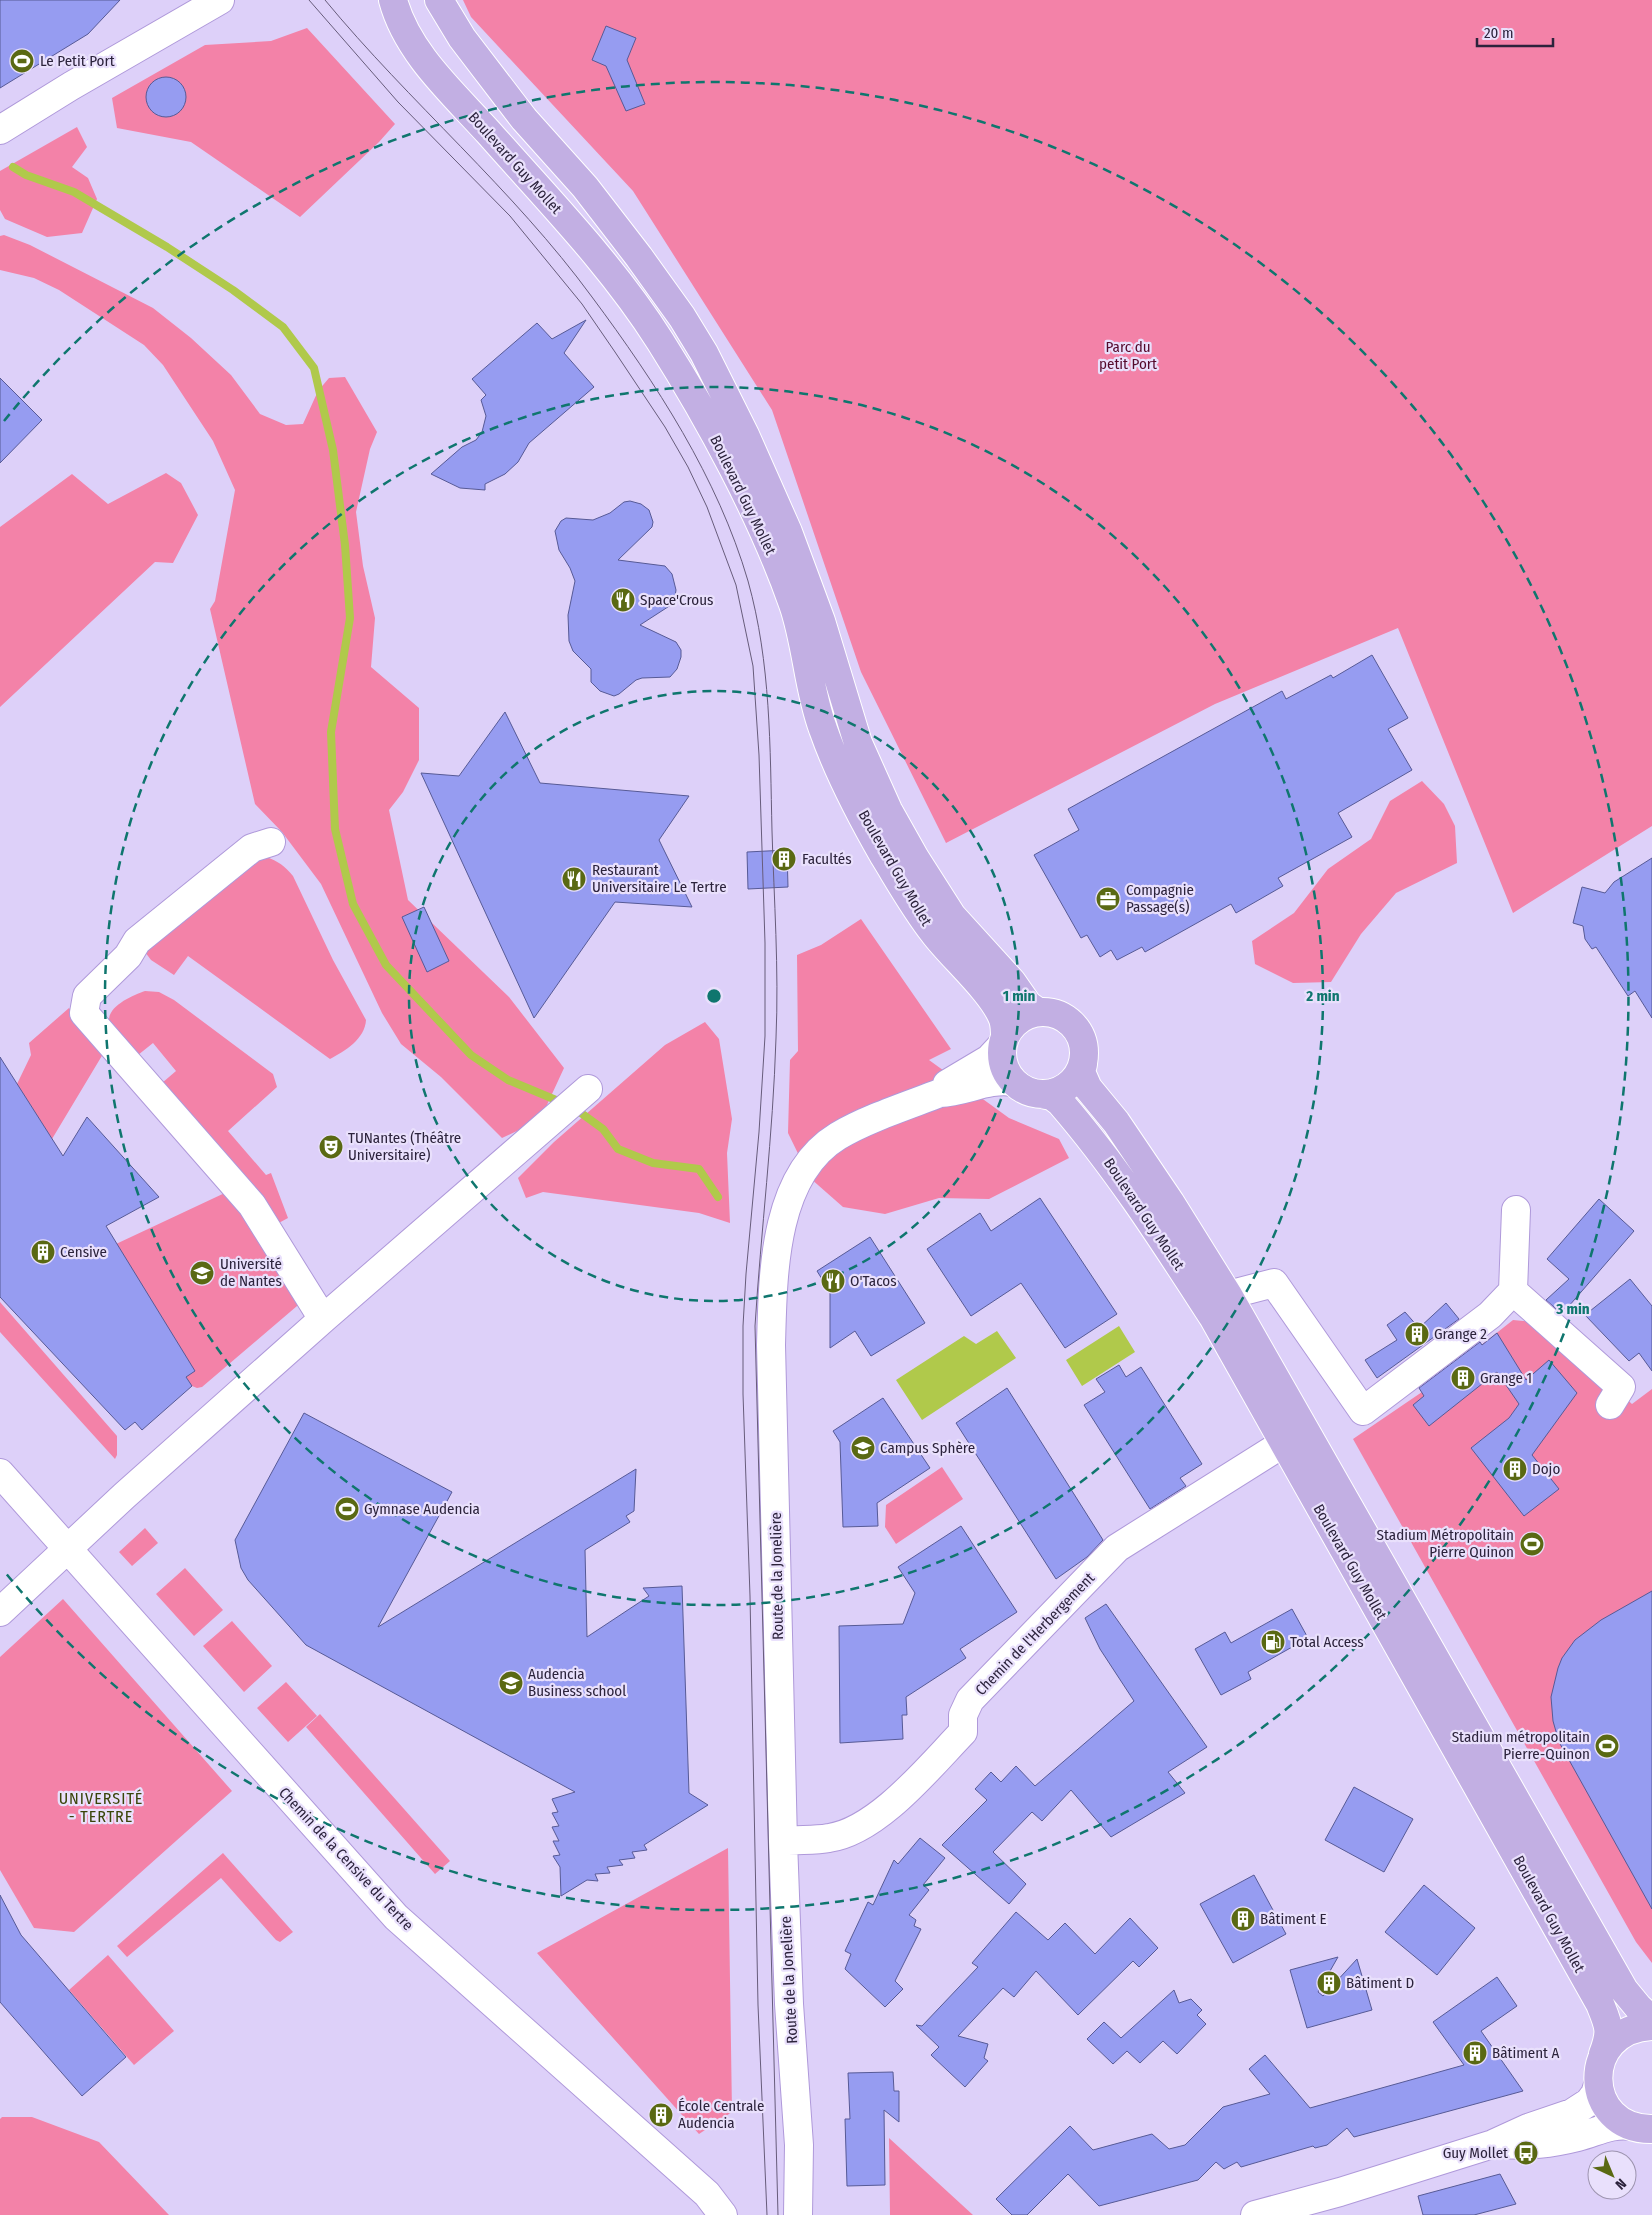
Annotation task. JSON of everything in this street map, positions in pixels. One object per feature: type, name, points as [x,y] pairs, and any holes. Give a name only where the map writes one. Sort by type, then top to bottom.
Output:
[{"type":"main road","name":"Boulevard Guy Mollet","points":[[393,0],[405,31],[426,62],[602,262],[659,340],[684,382],[745,495],[788,589],[800,629],[814,700],[822,729],[844,776],[884,854],[932,932],[982,988],[1002,1017],[1004,1041]]},
{"type":"main road","name":"Boulevard Guy Mollet","points":[[439,0],[462,38],[524,119],[585,187],[639,257],[682,317],[704,353],[746,435],[788,532],[821,622],[858,744],[888,810],[915,858],[952,916],[1012,982],[1028,1005],[1038,1012]]},
{"type":"main road","points":[[1038,1012],[1056,1014],[1066,1019],[1075,1027],[1083,1042],[1083,1064],[1075,1079],[1067,1087],[1046,1094],[1025,1090],[1013,1082],[1003,1065],[1004,1041],[1018,1020],[1027,1014],[1038,1012]]},
{"type":"main road","name":"Boulevard Guy Mollet","points":[[1083,1064],[1081,1072],[1088,1088],[1116,1122],[1170,1202],[1228,1295],[1624,1990],[1652,2020]]},
{"type":"main road","name":"Boulevard Guy Mollet","points":[[1046,1094],[1060,1102],[1106,1157],[1213,1317],[1600,2004],[1609,2026],[1609,2038],[1599,2069],[1598,2085]]},
{"type":"main road","points":[[1603,2054],[1608,2046],[1623,2033],[1632,2029],[1652,2026]]},
{"type":"main road","points":[[1598,2085],[1607,2107],[1618,2118],[1646,2129]]},
{"type":"street","points":[[0,130],[71,86],[220,0]]},
{"type":"street","points":[[271,842],[252,848],[137,941],[128,956],[86,996],[84,1013],[252,1205],[323,1319]]},
{"type":"street","name":"Route de la Jonelière","points":[[940,1093],[949,1082],[989,1059],[1004,1041]]},
{"type":"street","name":"Route de la Jonelière","points":[[798,2215],[799,2145],[789,2004],[783,1841],[772,1354],[774,1268],[791,1194],[811,1159],[823,1146],[838,1135],[940,1093],[955,1092],[994,1081],[1013,1082]]},
{"type":"street","points":[[0,1612],[124,1496],[323,1319],[588,1089]]},
{"type":"street","points":[[1228,1295],[1274,1283],[1363,1411],[1490,1315],[1513,1291],[1516,1210]]},
{"type":"street","points":[[1513,1291],[1621,1387],[1610,1405]]},
{"type":"street","name":"Chemin de l'Herbergement","points":[[783,1841],[829,1838],[861,1827],[894,1801],[963,1732],[963,1715],[970,1700],[1117,1548],[1284,1443]]},
{"type":"street","name":"Chemin de la Censive du Tertre","points":[[0,1473],[396,1917],[707,2194],[723,2215]]},
{"type":"street","points":[[1255,2215],[1340,2192],[1494,2144],[1528,2128],[1572,2113],[1589,2102],[1595,2094],[1598,2085]]},
{"type":"street","points":[[1494,2144],[1530,2146],[1580,2137],[1609,2126],[1621,2124],[1646,2129]]},
{"type":"street","name":"Route de la Jonelière","points":[[799,2145],[815,2190],[814,2215]]},
{"type":"green space","name":"Parc du petit Port","points":[[463,0],[1652,0],[1652,826],[1513,913],[1398,628],[1215,704],[946,843],[861,672],[772,410],[633,191],[471,17]]},
{"type":"green space","points":[[307,28],[395,124],[379,142],[300,217],[191,142],[117,128],[112,98],[205,45],[271,41]]},
{"type":"green space","points":[[77,127],[87,147],[72,167],[88,178],[97,199],[82,233],[47,237],[5,219],[0,210],[0,171]]},
{"type":"green space","points":[[4,235],[30,245],[153,308],[191,338],[231,375],[260,414],[286,425],[303,424],[318,391],[329,378],[345,377],[377,432],[370,449],[356,512],[363,566],[375,618],[371,667],[419,708],[419,760],[403,792],[389,810],[408,900],[509,997],[564,1068],[540,1120],[502,1138],[441,1077],[401,1044],[382,1013],[321,884],[282,832],[255,804],[210,609],[215,601],[235,490],[213,441],[163,365],[144,345],[59,290],[34,278],[0,270],[0,236]]},
{"type":"green space","points":[[166,473],[181,483],[198,515],[173,563],[155,562],[0,707],[0,527],[72,474],[108,504]]},
{"type":"green space","points":[[1422,781],[1444,804],[1455,826],[1457,863],[1396,893],[1361,934],[1331,982],[1293,983],[1255,964],[1252,941],[1294,913],[1328,869],[1371,839],[1390,801]]},
{"type":"green space","points":[[266,857],[281,864],[293,876],[333,960],[366,1020],[365,1027],[358,1039],[348,1048],[330,1059],[188,956],[174,975],[151,960],[145,952],[147,946],[239,868]]},
{"type":"green space","points":[[861,919],[951,1049],[929,1060],[1009,1118],[1059,1139],[1069,1158],[989,1199],[939,1198],[885,1214],[843,1207],[810,1178],[788,1133],[790,1060],[798,1051],[797,955],[821,945]]},
{"type":"green space","points":[[145,991],[159,992],[174,1000],[273,1074],[277,1087],[228,1131],[266,1175],[271,1173],[288,1218],[275,1225],[162,1083],[176,1071],[153,1043],[138,1055],[109,1021],[117,1006],[128,998]]},
{"type":"green space","points":[[69,1008],[106,1049],[52,1139],[17,1084],[31,1055],[29,1043]]},
{"type":"green space","points":[[705,1022],[719,1039],[732,1119],[727,1153],[730,1223],[699,1213],[543,1192],[526,1198],[518,1178],[554,1142],[665,1045]]},
{"type":"green space","points":[[229,1191],[297,1302],[297,1306],[202,1387],[197,1388],[192,1386],[186,1377],[116,1244]]},
{"type":"green space","points":[[0,1302],[117,1436],[117,1455],[115,1459],[0,1332]]},
{"type":"green space","name":"Stadium Métropolitain Pierre Quinon","points":[[1513,1320],[1542,1323],[1632,1404],[1652,1389],[1652,1963],[1636,1942],[1353,1439],[1422,1392]]},
{"type":"green space","points":[[942,1467],[963,1499],[896,1544],[885,1527],[886,1505]]},
{"type":"green space","points":[[145,1528],[158,1543],[132,1566],[119,1552]]},
{"type":"green space","points":[[185,1568],[223,1610],[194,1636],[156,1594]]},
{"type":"green space","points":[[63,1599],[232,1791],[74,1932],[34,1928],[0,1870],[0,1657]]},
{"type":"green space","points":[[232,1621],[272,1666],[244,1692],[203,1646]]},
{"type":"green space","points":[[286,1682],[317,1716],[288,1742],[257,1708]]},
{"type":"green space","points":[[320,1714],[450,1861],[435,1874],[306,1727]]},
{"type":"green space","points":[[728,1848],[732,2112],[699,2134],[537,1953]]},
{"type":"green space","points":[[223,1853],[293,1932],[280,1942],[276,1940],[221,1878],[127,1957],[117,1946]]},
{"type":"green space","points":[[108,1955],[174,2031],[134,2065],[69,1990]]},
{"type":"green space","points":[[2,2117],[32,2117],[99,2142],[169,2215],[0,2215],[0,2119]]},
{"type":"green space","points":[[889,2138],[973,2215],[890,2215]]},
{"type":"shaded area","points":[[1119,1326],[1135,1352],[1082,1386],[1066,1360]]},
{"type":"shaded area","points":[[997,1331],[1016,1358],[922,1420],[896,1380],[964,1336],[976,1344]]},
{"type":"building","name":"Le Petit Port","points":[[0,0],[120,0],[88,34],[0,88]]},
{"type":"building","points":[[606,26],[636,38],[627,60],[645,104],[626,111],[606,66],[592,60]]},
{"type":"building","points":[[162,77],[170,77],[177,80],[183,86],[186,97],[183,108],[177,114],[170,117],[162,117],[155,114],[149,108],[146,101],[146,93],[149,86],[155,80]]},
{"type":"building","points":[[586,320],[564,353],[594,387],[529,443],[518,462],[505,474],[485,484],[485,490],[460,488],[431,474],[462,447],[476,440],[482,432],[486,416],[481,400],[486,395],[472,379],[537,323],[552,339]]},
{"type":"building","points":[[0,378],[42,420],[0,463]]},
{"type":"building","name":"Space'Crous","points":[[630,501],[641,504],[649,510],[653,522],[652,527],[618,560],[665,566],[672,574],[676,590],[674,603],[640,625],[676,642],[681,650],[681,657],[677,669],[670,677],[636,680],[614,696],[600,691],[591,682],[591,669],[573,651],[569,641],[568,615],[575,581],[570,568],[559,550],[555,531],[561,521],[566,518],[593,520],[610,513],[624,502]]},
{"type":"building","points":[[1372,655],[1408,718],[1388,729],[1412,770],[1338,813],[1352,837],[1278,878],[1283,886],[1236,913],[1231,904],[1145,952],[1142,947],[1117,960],[1111,950],[1100,957],[1087,935],[1081,938],[1034,855],[1079,830],[1068,809],[1282,691],[1286,699],[1331,675],[1333,678]]},
{"type":"building","name":"Restaurant Universitaire Le Tertre","points":[[505,712],[540,783],[689,796],[659,840],[692,907],[615,902],[534,1018],[421,773],[459,776]]},
{"type":"building","points":[[787,850],[788,887],[748,889],[747,852]]},
{"type":"building","points":[[1652,858],[1652,1018],[1635,991],[1628,996],[1596,947],[1592,949],[1585,939],[1583,926],[1573,923],[1582,887],[1605,893],[1614,882]]},
{"type":"building","points":[[424,907],[449,961],[427,972],[402,917]]},
{"type":"building","name":"Censive","points":[[0,1057],[63,1156],[87,1117],[159,1197],[106,1226],[195,1371],[186,1377],[192,1386],[142,1430],[135,1422],[125,1430],[0,1297]]},
{"type":"building","points":[[1040,1198],[1117,1314],[1065,1348],[1021,1283],[971,1316],[927,1249],[980,1213],[991,1231]]},
{"type":"building","points":[[1599,1199],[1634,1231],[1562,1314],[1546,1300],[1569,1279],[1547,1259]]},
{"type":"building","points":[[870,1237],[925,1323],[871,1356],[855,1331],[830,1348],[830,1292],[817,1271]]},
{"type":"building","points":[[1630,1279],[1652,1306],[1652,1371],[1639,1353],[1629,1361],[1585,1315]]},
{"type":"building","name":"Grange 2","points":[[1446,1303],[1459,1319],[1377,1378],[1365,1360],[1397,1340],[1387,1325],[1405,1312],[1419,1328]]},
{"type":"building","points":[[1497,1333],[1526,1380],[1549,1360],[1577,1393],[1532,1455],[1559,1489],[1524,1516],[1471,1448],[1509,1418],[1519,1404],[1497,1372],[1429,1426],[1413,1405],[1424,1396],[1419,1388],[1480,1342],[1482,1345]]},
{"type":"building","points":[[1119,1365],[1126,1377],[1141,1367],[1202,1464],[1180,1478],[1186,1486],[1150,1509],[1084,1405],[1105,1392],[1096,1379]]},
{"type":"building","points":[[1007,1388],[1103,1540],[1087,1557],[1056,1579],[956,1423]]},
{"type":"building","points":[[883,1398],[930,1468],[877,1503],[878,1526],[843,1527],[840,1442],[833,1431]]},
{"type":"building","points":[[304,1413],[452,1492],[378,1627],[636,1469],[634,1511],[626,1516],[630,1522],[585,1550],[587,1637],[649,1596],[643,1588],[682,1586],[689,1793],[708,1805],[644,1845],[647,1850],[632,1852],[635,1858],[619,1860],[623,1865],[607,1867],[610,1873],[595,1874],[598,1881],[587,1880],[561,1896],[560,1867],[553,1856],[560,1855],[553,1841],[559,1841],[552,1827],[559,1826],[552,1813],[558,1812],[552,1799],[575,1792],[306,1645],[248,1580],[241,1568],[235,1540]]},
{"type":"building","points":[[961,1526],[1017,1612],[960,1649],[966,1658],[906,1697],[907,1715],[902,1715],[903,1739],[840,1743],[839,1626],[903,1624],[915,1593],[898,1567]]},
{"type":"building","name":"Stadium métropolitain Pierre-Quinon","points":[[1652,1591],[1652,1909],[1559,1742],[1553,1721],[1551,1697],[1562,1658],[1575,1640],[1601,1620]]},
{"type":"building","points":[[1106,1604],[1207,1747],[1168,1772],[1185,1793],[1111,1837],[1071,1790],[1042,1821],[1032,1812],[993,1852],[1026,1884],[1009,1904],[942,1845],[987,1800],[975,1789],[991,1772],[1001,1782],[1016,1766],[1035,1786],[1134,1701],[1100,1649],[1085,1618]]},
{"type":"building","points":[[1292,1609],[1308,1638],[1248,1672],[1251,1679],[1221,1695],[1195,1649],[1225,1632],[1231,1643]]},
{"type":"building","points":[[1354,1787],[1413,1819],[1384,1872],[1325,1840]]},
{"type":"building","points":[[920,1838],[945,1858],[923,1885],[929,1890],[909,1915],[916,1920],[914,1926],[921,1929],[895,1981],[903,1989],[885,2007],[845,1969],[851,1954],[845,1951],[868,1902],[873,1905],[894,1860],[898,1864]]},
{"type":"building","name":"Bâtiment E","points":[[1254,1875],[1286,1934],[1233,1963],[1200,1904]]},
{"type":"building","points":[[1424,1885],[1475,1928],[1437,1975],[1385,1932]]},
{"type":"building","points":[[0,1895],[21,1935],[126,2057],[82,2096],[0,2002]]},
{"type":"building","points":[[1016,1912],[1048,1940],[1065,1923],[1095,1954],[1130,1918],[1158,1948],[1139,1967],[1133,1961],[1078,2015],[1036,1971],[1014,1997],[1003,1988],[958,2036],[988,2044],[984,2058],[988,2061],[965,2087],[931,2055],[939,2047],[916,2025],[922,2026],[978,1967],[972,1963]]},
{"type":"building","name":"Bâtiment D","points":[[1338,1957],[1318,1992],[1323,1996],[1357,1959],[1372,2010],[1307,2028],[1290,1970]]},
{"type":"building","points":[[1497,1977],[1517,2006],[1481,2031],[1523,2091],[1354,2137],[1347,2128],[1327,2145],[1315,2148],[1313,2146],[1241,2167],[1237,2162],[1224,2169],[1216,2162],[1198,2180],[1099,2206],[1068,2174],[1027,2215],[1012,2215],[996,2199],[1070,2126],[1093,2150],[1152,2134],[1169,2149],[1185,2145],[1223,2107],[1270,2094],[1249,2069],[1265,2055],[1310,2108],[1464,2065],[1433,2022]]},
{"type":"building","points":[[1174,1990],[1179,2003],[1191,1999],[1202,2010],[1197,2015],[1206,2024],[1177,2054],[1163,2041],[1140,2063],[1127,2051],[1113,2064],[1087,2039],[1104,2022],[1121,2038]]},
{"type":"building","points":[[893,2072],[894,2091],[899,2091],[899,2122],[884,2110],[885,2185],[847,2186],[845,2119],[850,2119],[848,2073]]},
{"type":"building","points":[[1500,2174],[1516,2204],[1474,2215],[1423,2215],[1418,2196]]},
{"type":"waterway","points":[[13,167],[26,175],[74,192],[167,247],[233,290],[283,327],[314,368],[333,450],[345,545],[350,618],[331,732],[335,829],[353,904],[386,965],[471,1055],[508,1080],[556,1100]]},
{"type":"waterway","points":[[581,1113],[603,1129],[618,1149],[653,1163],[699,1169],[718,1197]]},
{"type":"tram line","points":[[309,0],[398,102],[510,216],[582,304],[615,352],[665,427],[688,467],[707,507],[736,585],[753,666],[759,755],[765,943],[765,1036],[759,1132],[746,1274],[743,1326],[743,1394],[750,1596],[758,2005],[767,2215]]},
{"type":"tram line","points":[[325,0],[391,75],[529,220],[561,257],[616,330],[662,397],[720,505],[748,581],[756,612],[765,674],[770,737],[777,960],[777,1012],[770,1146],[755,1326],[778,2215]]},
{"type":"place","name":"Le Petit Port","points":[[22,61]]},
{"type":"place","name":"Space'Crous","points":[[623,600]]},
{"type":"place","name":"Facultés","points":[[784,859]]},
{"type":"place","name":"Restaurant Universitaire Le Tertre","points":[[574,879]]},
{"type":"place","name":"Compagnie Passage(s)","points":[[1108,899]]},
{"type":"place","name":"TUNantes (Théâtre Universitaire)","points":[[331,1147]]},
{"type":"place","name":"Censive","points":[[43,1252]]},
{"type":"place","name":"Université de Nantes","points":[[202,1273]]},
{"type":"place","name":"O'Tacos","points":[[833,1281]]},
{"type":"place","name":"Grange 2","points":[[1417,1334]]},
{"type":"place","name":"Grange 1","points":[[1463,1378]]},
{"type":"place","name":"Campus Sphère","points":[[863,1448]]},
{"type":"place","name":"Dojo","points":[[1515,1469]]},
{"type":"place","name":"Gymnase Audencia","points":[[347,1509]]},
{"type":"place","name":"Stadium Métropolitain Pierre Quinon","points":[[1532,1544]]},
{"type":"place","name":"Total Access","points":[[1273,1642]]},
{"type":"place","name":"Audencia Business school","points":[[511,1683]]},
{"type":"place","name":"Stadium métropolitain Pierre-Quinon","points":[[1607,1746]]},
{"type":"place","name":"Bâtiment E","points":[[1243,1919]]},
{"type":"place","name":"Bâtiment D","points":[[1329,1983]]},
{"type":"place","name":"Bâtiment A","points":[[1475,2053]]},
{"type":"place","name":"École Centrale Audencia","points":[[661,2115]]},
{"type":"place","name":"Guy Mollet","points":[[1526,2153]]},
{"type":"district","name":"UNIVERSITÉ - TERTRE","points":[[101,1807]]}]
